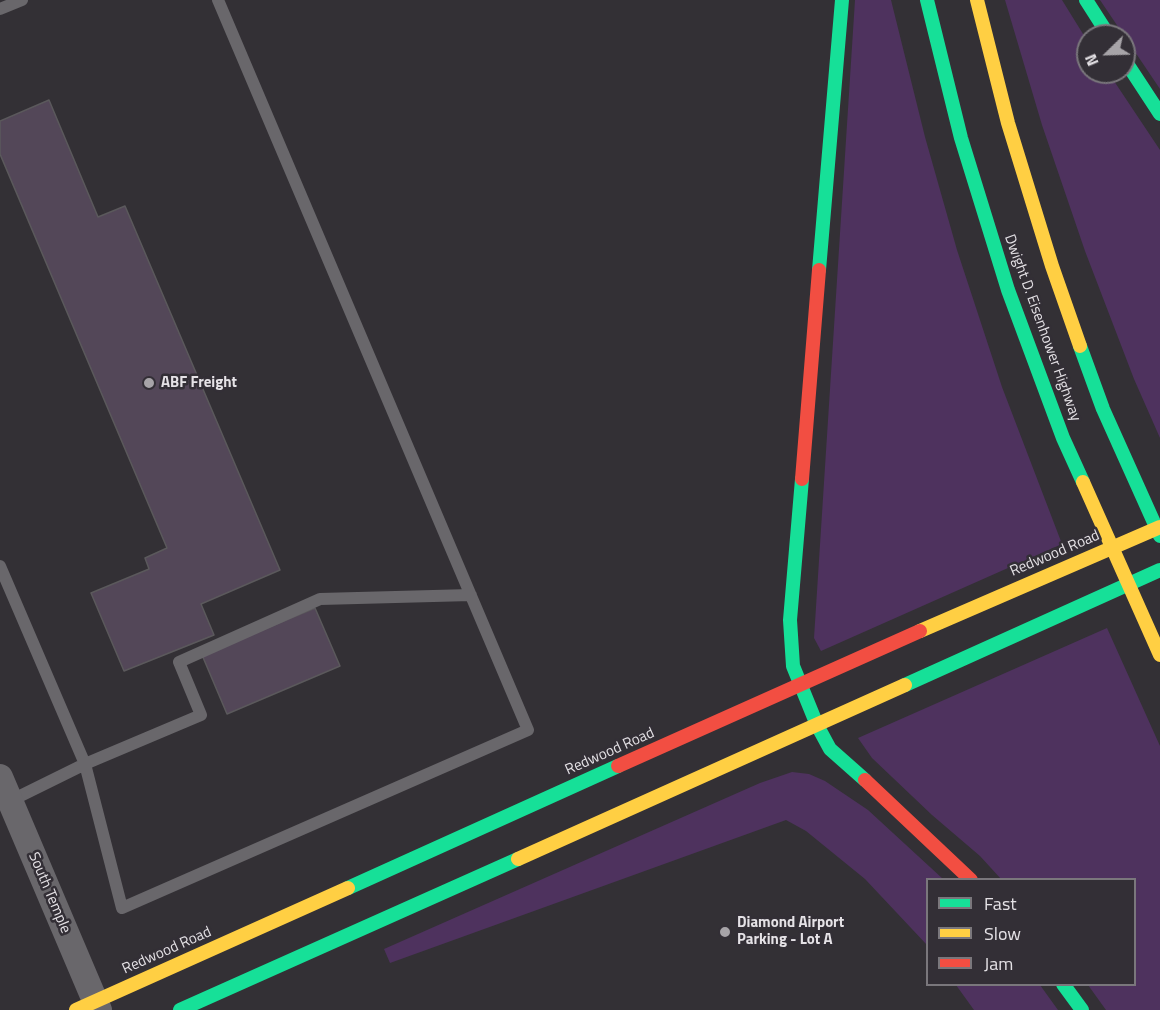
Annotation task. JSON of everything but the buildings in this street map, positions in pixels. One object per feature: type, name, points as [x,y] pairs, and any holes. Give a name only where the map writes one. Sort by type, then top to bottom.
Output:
[{"type":"main road","points":[[842,0],[790,620],[793,666],[817,725],[835,754],[885,797],[970,878]]},
{"type":"main road","name":"Dwight D. Eisenhower Highway","points":[[927,0],[964,149],[1008,290],[1063,438],[1160,655]]},
{"type":"main road","name":"Dwight D. Eisenhower Highway","points":[[977,0],[1008,123],[1052,266],[1103,409],[1160,536]]},
{"type":"main road","points":[[1086,0],[1101,24]]},
{"type":"main road","points":[[1136,77],[1160,114]]},
{"type":"main road","points":[[1063,438],[1160,670]]},
{"type":"main road","name":"Redwood Road","points":[[90,1007],[799,684],[1160,527]]},
{"type":"main road","points":[[180,1010],[1160,570]]},
{"type":"main road","points":[[1064,986],[1082,1010]]},
{"type":"street","name":"South Temple","points":[[0,777],[90,1007]]},
{"type":"lane","points":[[0,9],[22,0]]},
{"type":"lane","points":[[0,566],[85,764],[123,908],[528,730],[218,0]]},
{"type":"lane","points":[[10,801],[85,764],[201,715],[179,662],[320,599],[471,595]]},
{"type":"shaded area","points":[[855,0],[891,0],[925,137],[957,250],[1002,387],[1062,544],[821,651],[814,638]]},
{"type":"shaded area","points":[[1005,0],[1062,0],[1077,24],[1076,84],[1116,84],[1160,150],[1160,438],[1134,379],[1085,251],[1042,125]]},
{"type":"shaded area","points":[[1100,0],[1160,0],[1160,89],[1136,53],[1136,24],[1116,24]]},
{"type":"shaded area","points":[[1107,628],[1160,746],[1160,1010],[1106,1010],[1089,986],[1136,986],[1136,878],[1000,878],[980,856],[932,815],[872,758],[858,738]]},
{"type":"shaded area","points":[[792,772],[809,774],[825,781],[868,810],[942,878],[926,878],[926,944],[865,879],[806,831],[786,820],[390,963],[384,949],[760,783]]},
{"type":"shaded area","points":[[957,986],[1041,986],[1058,1010],[974,1010]]},
{"type":"traffic: fast","points":[[819,270],[842,0]]},
{"type":"traffic: fast","points":[[927,0],[961,138],[1008,290],[1063,438],[1083,482]]},
{"type":"traffic: fast","points":[[1086,0],[1101,24]]},
{"type":"traffic: fast","points":[[1136,77],[1160,114]]},
{"type":"traffic: fast","points":[[1080,346],[1103,409],[1160,536]]},
{"type":"traffic: fast","points":[[802,479],[790,620],[793,666],[817,725],[830,749],[865,780]]},
{"type":"traffic: fast","points":[[905,685],[1160,570]]},
{"type":"traffic: fast","points":[[348,888],[618,766]]},
{"type":"traffic: fast","points":[[180,1010],[518,859]]},
{"type":"traffic: fast","points":[[1064,986],[1082,1010]]},
{"type":"traffic: slow","points":[[977,0],[1008,123],[1052,266],[1080,346]]},
{"type":"traffic: slow","points":[[1083,482],[1160,655]]},
{"type":"traffic: slow","points":[[920,631],[1160,527]]},
{"type":"traffic: slow","points":[[518,859],[905,685]]},
{"type":"traffic: slow","points":[[76,1010],[348,888]]},
{"type":"traffic: jam","points":[[802,479],[819,270]]},
{"type":"traffic: jam","points":[[618,766],[920,631]]},
{"type":"traffic: jam","points":[[865,780],[969,878]]},
{"type":"place","name":"ABF Freight","points":[[149,383]]},
{"type":"place","name":"Diamond Airport Parking - Lot A","points":[[725,932]]}]
